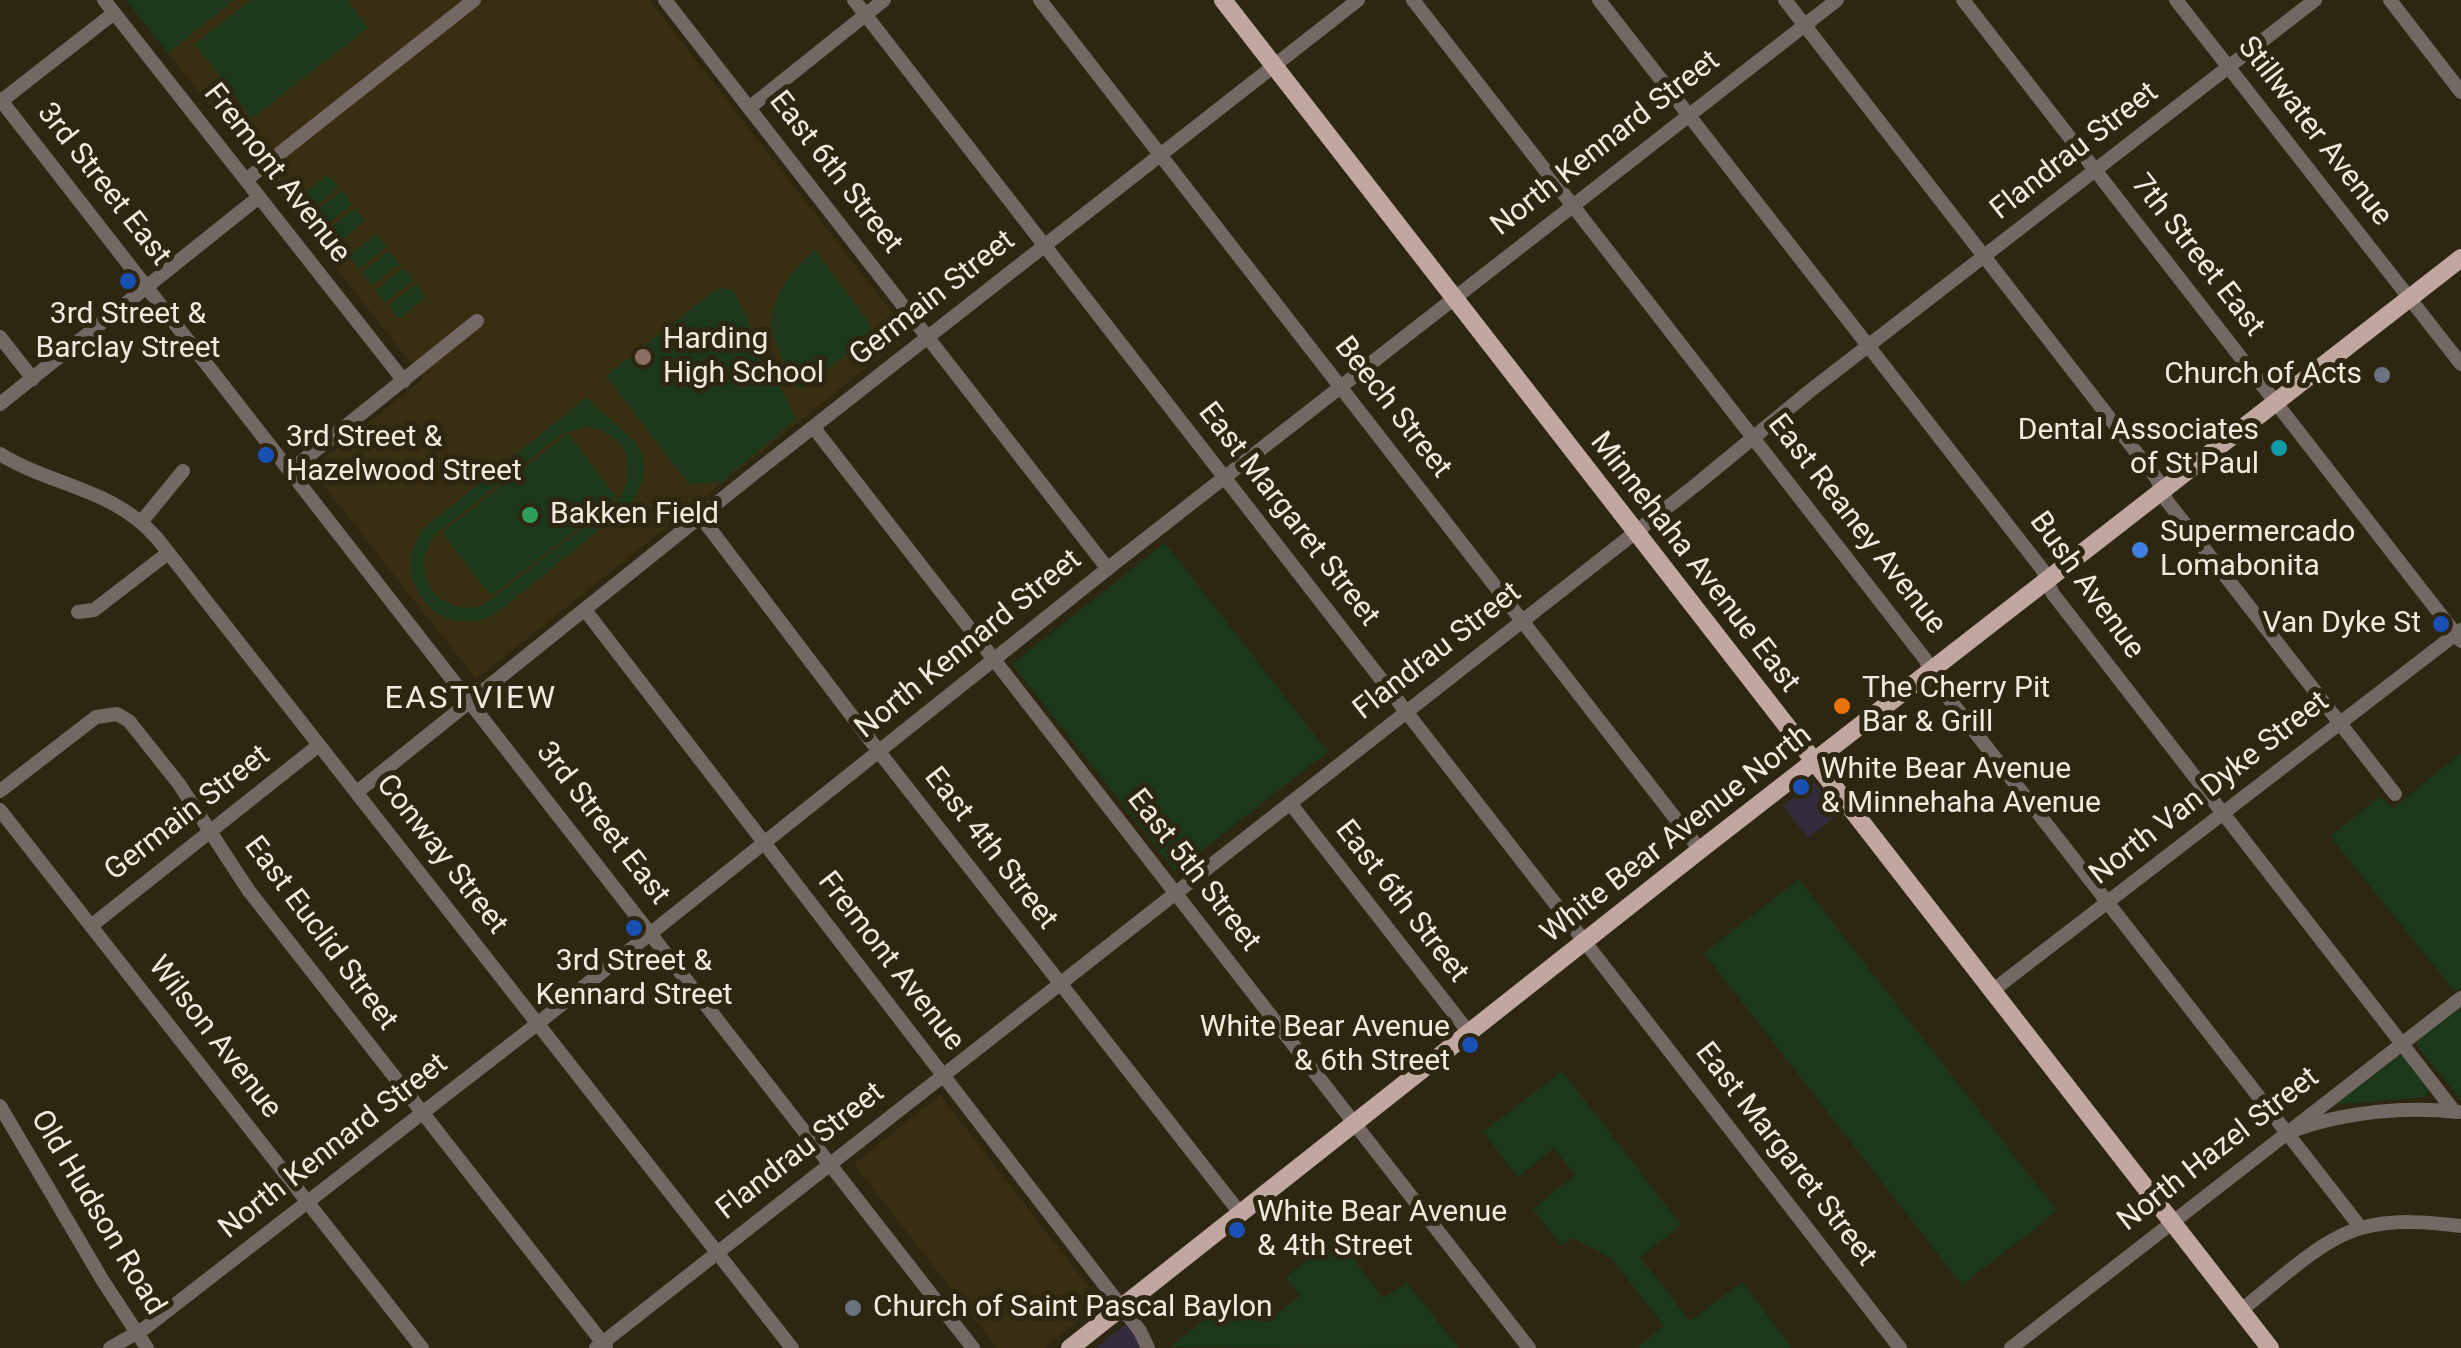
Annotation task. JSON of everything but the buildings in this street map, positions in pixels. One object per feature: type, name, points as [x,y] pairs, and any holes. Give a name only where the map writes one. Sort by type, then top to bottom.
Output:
[{"type":"main road","name":"Minnehaha Avenue East","points":[[1223,0],[2270,1348]]},
{"type":"main road","name":"White Bear Avenue North","points":[[1070,1348],[1700,850],[2461,258]]},
{"type":"street","name":"Fremont Avenue","points":[[104,0],[404,381]]},
{"type":"street","points":[[246,180],[474,0]]},
{"type":"street","name":"East 6th Street","points":[[665,0],[1108,569]]},
{"type":"street","name":"East Margaret Street","points":[[854,0],[1900,1348]]},
{"type":"street","points":[[749,108],[884,0]]},
{"type":"street","name":"Beech Street","points":[[1040,0],[1700,850]]},
{"type":"street","name":"Germain Street","points":[[357,792],[1358,0]]},
{"type":"street","name":"East Reaney Avenue","points":[[1413,0],[1752,436],[1931,670],[1937,684],[2361,1228]]},
{"type":"street","name":"Bush Avenue","points":[[1599,0],[2042,569],[2053,594],[2458,1112]]},
{"type":"street","points":[[1785,0],[2146,464],[2202,547],[2395,794]]},
{"type":"street","name":"North Kennard Street","points":[[110,1348],[137,1334],[308,1203],[1108,569],[1836,0]]},
{"type":"street","name":"7th Street East","points":[[1963,0],[2459,635]]},
{"type":"street","name":"Stillwater Avenue","points":[[2176,0],[2461,364]]},
{"type":"street","name":"Flandrau Street","points":[[602,1346],[1636,532],[1752,436],[2315,0]]},
{"type":"street","points":[[2390,0],[2461,92]]},
{"type":"street","points":[[0,101],[114,13]]},
{"type":"street","name":"3rd Street East","points":[[0,101],[973,1348]]},
{"type":"street","points":[[0,404],[259,197]]},
{"type":"street","points":[[291,470],[478,321]]},
{"type":"street","points":[[0,337],[32,379]]},
{"type":"street","name":"East 5th Street","points":[[814,428],[1529,1348]]},
{"type":"street","name":"Conway Street","points":[[0,454],[109,499],[142,521],[792,1348]]},
{"type":"street","points":[[142,521],[182,471]]},
{"type":"street","name":"East 4th Street","points":[[700,517],[1240,1213]]},
{"type":"street","points":[[78,612],[94,610],[168,553]]},
{"type":"street","name":"Fremont Avenue","points":[[585,610],[1122,1307],[1148,1348]]},
{"type":"street","name":"North Van Dyke Street","points":[[1992,991],[2459,635]]},
{"type":"street","name":"East Euclid Street","points":[[0,792],[96,717],[117,714],[134,726],[180,784],[248,890],[602,1346]]},
{"type":"street","name":"Germain Street","points":[[91,926],[319,745]]},
{"type":"street","name":"East 6th Street","points":[[1290,804],[1470,1034]]},
{"type":"street","name":"Wilson Avenue","points":[[0,810],[422,1348]]},
{"type":"street","name":"North Hazel Street","points":[[2012,1348],[2461,998]]},
{"type":"street","name":"Old Hudson Road","points":[[0,1106],[146,1348]]},
{"type":"street","points":[[2287,1133],[2344,1116],[2405,1110],[2458,1112]]},
{"type":"street","points":[[2240,1311],[2311,1256],[2361,1228],[2408,1222],[2461,1226]]},
{"type":"shaded area","name":"Harding High School","points":[[234,0],[649,0],[909,334],[476,679],[313,472],[315,466],[423,379],[168,53]]},
{"type":"shaded area","points":[[1812,783],[1839,814],[1808,838],[1783,806]]},
{"type":"shaded area","points":[[940,1095],[1102,1304],[1044,1348],[997,1348],[854,1164]]},
{"type":"shaded area","points":[[1127,1323],[1146,1348],[1096,1348]]},
{"type":"green space","points":[[126,0],[234,0],[168,53]]},
{"type":"green space","points":[[251,0],[347,0],[368,28],[252,118],[195,44]]},
{"type":"green space","points":[[328,175],[339,187],[311,209],[301,196]]},
{"type":"green space","points":[[342,191],[352,204],[325,226],[314,213]]},
{"type":"green space","points":[[355,208],[365,221],[338,243],[328,230]]},
{"type":"green space","points":[[376,234],[386,247],[359,269],[349,256]]},
{"type":"green space","points":[[815,250],[870,324],[869,337],[801,389],[778,350],[773,316],[785,284]]},
{"type":"green space","points":[[389,251],[399,264],[372,285],[362,273]]},
{"type":"green space","points":[[403,268],[413,280],[385,302],[375,290]]},
{"type":"green space","points":[[416,284],[426,297],[399,319],[389,306]]},
{"type":"green space","points":[[718,288],[733,290],[796,419],[721,482],[689,484],[606,376]]},
{"type":"green space","points":[[587,397],[641,453],[641,484],[631,504],[494,615],[473,621],[454,620],[424,601],[411,567],[423,529]],"holes":[[[586,427],[611,435],[625,452],[628,475],[619,499],[484,605],[468,608],[441,599],[426,577],[424,563],[436,534],[560,435]]]},
{"type":"green space","name":"Bakken Field","points":[[566,435],[616,498],[494,594],[489,593],[444,531]]},
{"type":"green space","points":[[1165,543],[1328,752],[1175,871],[1012,664]]},
{"type":"green space","points":[[2461,753],[2461,988],[2455,992],[2330,836],[2381,796],[2392,809]]},
{"type":"green space","points":[[1799,879],[2057,1211],[1962,1285],[1704,953]]},
{"type":"green space","points":[[2461,1005],[2461,1100],[2417,1045],[2420,1037]]},
{"type":"green space","points":[[2403,1056],[2429,1087],[2426,1097],[2339,1104],[2339,1100]]},
{"type":"green space","points":[[1562,1071],[1681,1225],[1640,1257],[1690,1321],[1742,1282],[1792,1348],[1636,1348],[1664,1326],[1612,1259],[1573,1238],[1562,1246],[1533,1209],[1575,1175],[1554,1148],[1518,1177],[1483,1132]]},
{"type":"green space","points":[[1337,1237],[1383,1298],[1407,1283],[1459,1348],[1170,1347],[1240,1292],[1266,1322],[1300,1296],[1286,1277]]},
{"type":"place","name":"3rd Street & Barclay Street","points":[[128,281]]},
{"type":"place","name":"Harding High School","points":[[643,357]]},
{"type":"place","name":"Church of Acts","points":[[2382,375]]},
{"type":"place","name":"Dental Associates of St Paul","points":[[2279,448]]},
{"type":"place","name":"3rd Street & Hazelwood Street","points":[[266,455]]},
{"type":"place","name":"Bakken Field","points":[[530,515]]},
{"type":"place","name":"Supermercado Lomabonita","points":[[2140,550]]},
{"type":"place","name":"Van Dyke St","points":[[2441,624]]},
{"type":"place","name":"The Cherry Pit Bar & Grill","points":[[1842,706]]},
{"type":"place","name":"White Bear Avenue & Minnehaha Avenue","points":[[1801,787]]},
{"type":"place","name":"3rd Street & Kennard Street","points":[[634,928]]},
{"type":"place","name":"White Bear Avenue & 6th Street","points":[[1470,1045]]},
{"type":"place","name":"White Bear Avenue & 4th Street","points":[[1237,1230]]},
{"type":"place","name":"Church of Saint Pascal Baylon","points":[[853,1308]]},
{"type":"district","name":"EASTVIEW","points":[[471,700]]}]
